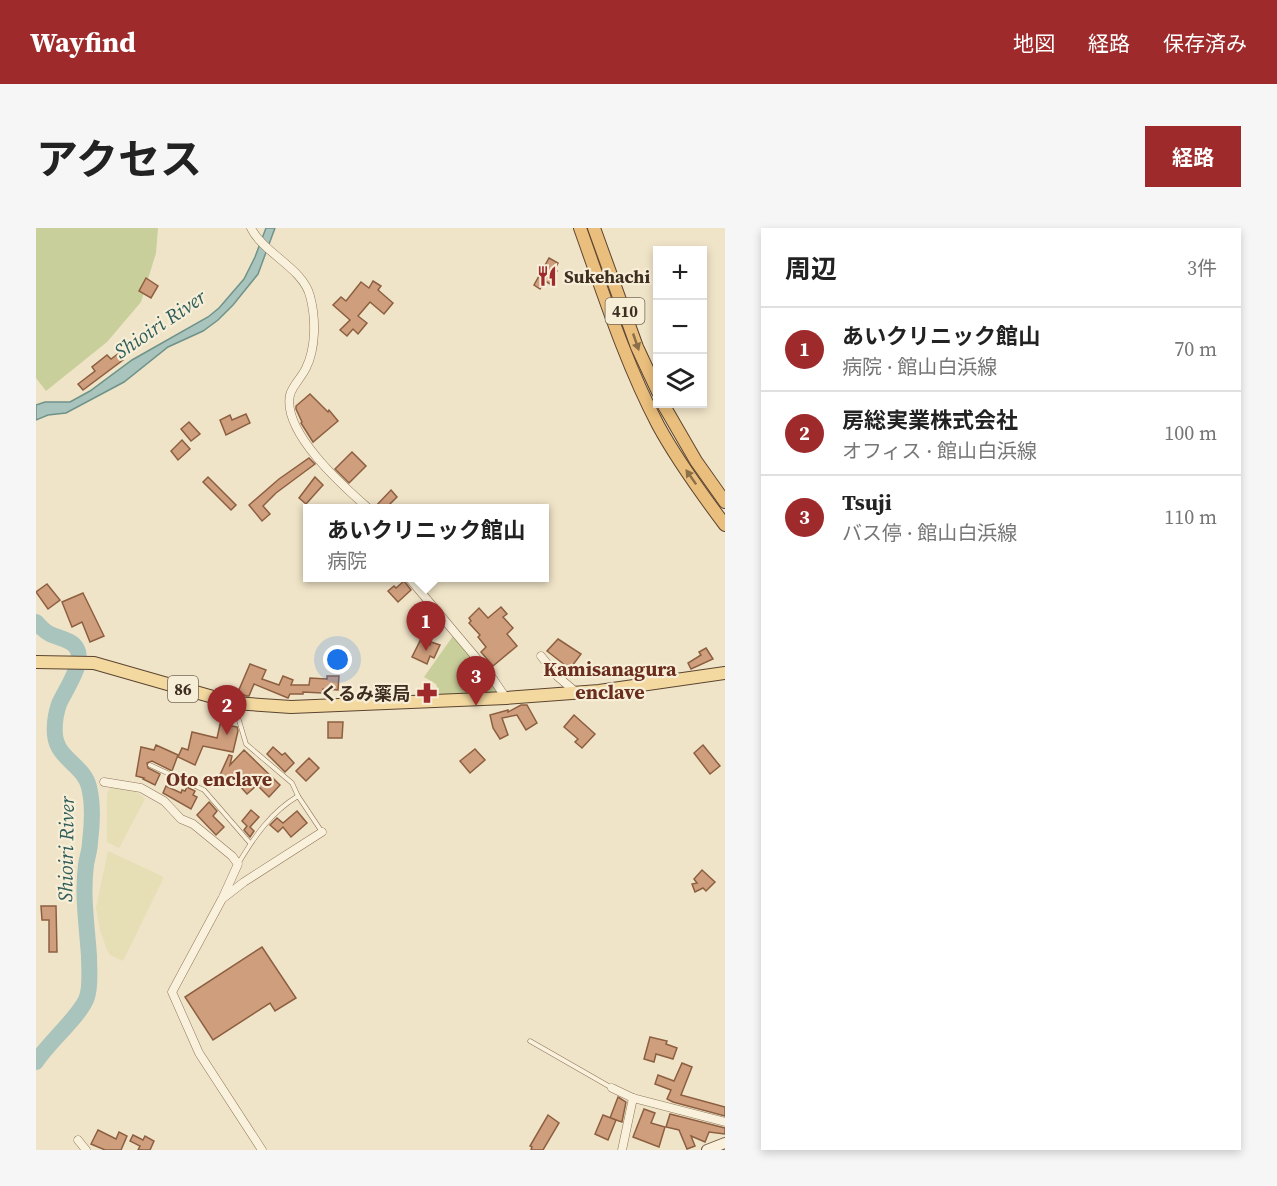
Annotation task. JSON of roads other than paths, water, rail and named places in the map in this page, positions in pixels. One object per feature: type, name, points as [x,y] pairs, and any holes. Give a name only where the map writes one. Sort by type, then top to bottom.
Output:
[{"type":"highway","name":"410","points":[[580,228],[621,345],[659,427],[685,469],[725,525]]},
{"type":"highway","name":"410","points":[[594,228],[637,347],[653,383]]},
{"type":"highway","points":[[665,408],[696,461],[725,502]]},
{"type":"main road","name":"86","points":[[41,661],[94,663],[234,703],[291,707],[506,698],[616,690],[725,673]]},
{"type":"main road","points":[[707,1150],[725,1143]]},
{"type":"street","points":[[251,228],[304,284],[310,294],[313,310],[312,343],[307,367],[290,393],[292,417],[302,435],[328,470],[364,504]]},
{"type":"street","points":[[412,582],[489,673],[506,698]]},
{"type":"street","points":[[541,656],[557,676],[577,693]]},
{"type":"street","points":[[104,782],[141,788],[164,801],[181,819],[193,824],[232,856],[238,864],[172,992],[199,1053],[262,1150]]},
{"type":"street","points":[[222,898],[322,832]]},
{"type":"street","points":[[612,1088],[633,1098],[725,1122]]},
{"type":"street","points":[[622,1150],[633,1098]]},
{"type":"street","points":[[78,1140],[86,1150]]},
{"type":"lane","points":[[234,703],[246,744],[292,783],[322,832]]},
{"type":"lane","points":[[150,765],[204,790],[250,843]]},
{"type":"lane","points":[[238,864],[250,843],[273,815],[298,796]]},
{"type":"lane","points":[[530,1041],[612,1088]]},
{"type":"water","points":[[266,228],[275,228],[258,274],[218,320],[203,331],[168,347],[124,382],[66,413],[48,415],[36,420],[36,405],[45,402],[70,402],[90,391],[132,360],[208,317],[219,308],[244,279]]},
{"type":"waterway","name":"Shioiri River","points":[[36,622],[48,633],[72,643],[79,655],[73,677],[59,704],[55,735],[60,750],[86,779],[92,815],[84,888],[89,956],[87,997],[79,1012],[36,1062]]},
{"type":"place","name":"Sukehachi","points":[[547,276]]},
{"type":"place","name":"あいクリニック館山","points":[[426,651]]},
{"type":"place","name":"くるみ薬局","points":[[427,693]]},
{"type":"place","name":"Tsuji","points":[[476,706]]},
{"type":"place","name":"房総実業株式会社","points":[[227,735]]},
{"type":"district","name":"Kamisanagura enclave","points":[[610,680]]},
{"type":"district","name":"Oto enclave","points":[[219,779]]}]
